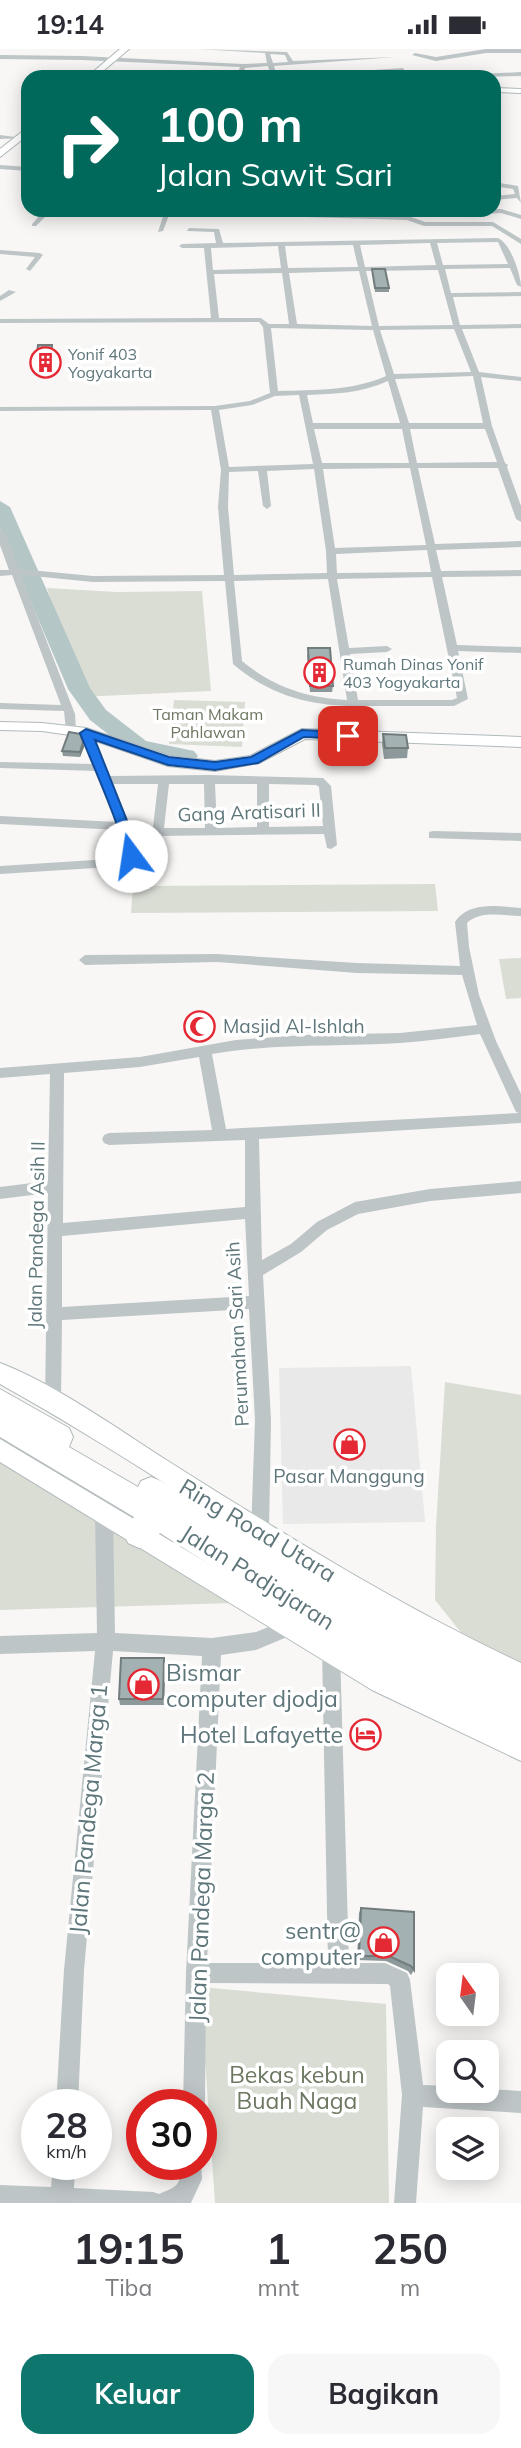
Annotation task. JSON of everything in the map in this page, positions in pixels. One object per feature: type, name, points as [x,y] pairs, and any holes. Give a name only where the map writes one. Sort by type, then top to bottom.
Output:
[{"type":"highway","name":"Jalan Padjajaran","points":[[0,1402],[391,1630],[521,1694]]},
{"type":"highway","name":"Jalan Padjajaran","points":[[0,1422],[148,1524],[501,1718],[521,1725]]},
{"type":"main road","points":[[100,70],[124,49]]},
{"type":"main road","points":[[0,154],[19,138]]},
{"type":"street","points":[[1,57],[7,49]]},
{"type":"street","points":[[201,49],[288,54],[292,64]]},
{"type":"street","points":[[1,57],[145,58],[180,64],[243,66],[397,56],[385,49]]},
{"type":"street","points":[[406,55],[428,53],[429,49]]},
{"type":"street","points":[[218,66],[228,50]]},
{"type":"street","points":[[415,55],[436,59],[486,51],[521,51]]},
{"type":"street","points":[[268,53],[273,70]]},
{"type":"street","points":[[180,64],[185,57]]},
{"type":"street","points":[[393,57],[401,70]]},
{"type":"street","points":[[242,70],[243,66]]},
{"type":"street","points":[[501,75],[521,74]]},
{"type":"street","points":[[501,90],[521,91]]},
{"type":"street","points":[[0,137],[19,138]]},
{"type":"street","points":[[0,167],[21,168]]},
{"type":"street","points":[[501,186],[516,187],[519,199],[501,198]]},
{"type":"street","points":[[501,212],[521,217]]},
{"type":"street","points":[[34,225],[42,217]]},
{"type":"street","points":[[160,231],[165,217]]},
{"type":"street","points":[[413,217],[424,224],[493,224],[521,241]]},
{"type":"street","points":[[470,217],[472,224]]},
{"type":"street","points":[[189,230],[217,230],[220,245]]},
{"type":"street","points":[[506,232],[521,232]]},
{"type":"street","points":[[433,241],[457,325],[476,374],[488,426],[521,519]]},
{"type":"street","points":[[182,246],[501,241],[521,285]]},
{"type":"street","points":[[215,408],[225,470],[223,507],[237,662],[261,683],[299,697],[353,702],[458,702],[464,695],[405,425],[376,328],[356,242]]},
{"type":"street","points":[[281,244],[292,326]]},
{"type":"street","points":[[207,246],[215,319]]},
{"type":"street","points":[[0,252],[40,255],[30,269]]},
{"type":"street","points":[[210,272],[513,267]]},
{"type":"street","points":[[0,299],[12,292]]},
{"type":"street","points":[[448,295],[521,295]]},
{"type":"street","points":[[0,321],[255,319],[267,326],[274,394]]},
{"type":"street","points":[[267,326],[521,326]]},
{"type":"street","points":[[0,409],[215,408],[252,403],[274,394],[303,395],[369,386],[390,377],[476,374],[521,379]]},
{"type":"street","points":[[303,395],[318,466],[331,551],[332,577],[353,702],[350,728]]},
{"type":"street","points":[[310,426],[488,426]]},
{"type":"street","points":[[225,470],[318,466],[504,465]]},
{"type":"street","points":[[262,468],[267,506]]},
{"type":"street","points":[[0,533],[19,572],[67,708],[103,774],[132,851],[131,856],[111,863],[0,870]]},
{"type":"street","points":[[331,551],[521,544]]},
{"type":"street","points":[[0,573],[19,572],[93,579],[521,573]]},
{"type":"street","points":[[452,648],[521,650]]},
{"type":"street","points":[[345,651],[387,649]]},
{"type":"street","points":[[0,706],[67,708]]},
{"type":"street","points":[[0,726],[79,732],[168,761],[215,766],[254,760],[302,734],[350,728],[521,742]]},
{"type":"street","points":[[0,765],[164,780],[263,780],[263,831]]},
{"type":"street","points":[[209,779],[211,832]]},
{"type":"street","points":[[158,832],[164,780]]},
{"type":"street","name":"Gang Aratisari II","points":[[0,820],[124,826],[158,832],[329,829],[323,783],[309,780],[263,780]]},
{"type":"street","points":[[329,829],[331,845]]},
{"type":"street","points":[[433,835],[521,837]]},
{"type":"street","points":[[521,912],[486,912],[464,916],[461,926],[467,971],[483,1029],[521,1108]]},
{"type":"street","points":[[85,960],[217,958],[357,968],[467,971]]},
{"type":"street","points":[[0,1073],[140,1062],[236,1045],[303,1040],[400,1038],[483,1029]]},
{"type":"street","points":[[205,1051],[220,1134]]},
{"type":"street","name":"Jalan Pandega Asih II","points":[[53,1402],[57,1069]]},
{"type":"street","points":[[504,1075],[521,1075]]},
{"type":"street","points":[[109,1139],[521,1118]]},
{"type":"street","name":"Perumahan Sari Asih","points":[[252,1133],[252,1212],[262,1410],[260,1532]]},
{"type":"street","points":[[0,1193],[55,1187]]},
{"type":"street","points":[[255,1272],[355,1208],[430,1195],[521,1187]]},
{"type":"street","points":[[55,1230],[252,1212]]},
{"type":"street","points":[[54,1314],[256,1302]]},
{"type":"street","name":"Ring Road Utara","points":[[0,1373],[53,1402],[260,1532],[433,1635],[521,1675]]},
{"type":"street","points":[[0,1450],[104,1513],[148,1524],[293,1626],[381,1681],[470,1726],[521,1748]]},
{"type":"street","name":"Jalan Pandega Marga 1","points":[[68,2089],[74,1970],[106,1642],[104,1513]]},
{"type":"street","points":[[0,1645],[106,1642],[212,1647],[256,1641],[293,1626]]},
{"type":"street","name":"Jalan Pandega Marga 2","points":[[194,2089],[196,1973],[212,1647]]},
{"type":"street","points":[[331,1650],[339,1974]]},
{"type":"street","points":[[196,1973],[385,1973],[400,1980],[413,2095],[405,2203]]},
{"type":"street","points":[[413,2095],[521,2102]]},
{"type":"street","points":[[62,2199],[63,2180]]},
{"type":"street","points":[[165,2203],[183,2197],[192,2180]]},
{"type":"street","points":[[0,2196],[153,2203]]},
{"type":"shaded area","name":"Pasar Manggung","points":[[411,1366],[425,1522],[283,1524],[279,1368]]},
{"type":"green space","points":[[47,588],[117,592],[202,591],[211,691],[79,697]]},
{"type":"green space","name":"Taman Makam Pahlawan","points":[[174,700],[245,702],[242,747],[169,744]]},
{"type":"green space","points":[[435,884],[438,911],[131,913],[133,886]]},
{"type":"green space","points":[[521,958],[521,998],[506,999],[499,959]]},
{"type":"green space","points":[[445,1382],[521,1395],[521,1663],[467,1640],[435,1600],[436,1526]]},
{"type":"green space","points":[[0,1459],[234,1603],[0,1610]]},
{"type":"green space","name":"Bekas kebun Buah Naga","points":[[200,1987],[386,2004],[389,2203],[215,2203],[217,2089],[207,2089]]},
{"type":"building","points":[[372,269],[385,269],[389,288],[375,288]]},
{"type":"building","points":[[38,345],[52,345],[50,362],[36,362]]},
{"type":"building","name":"Rumah Dinas Yonif 403 Yogyakarta","points":[[308,648],[330,648],[333,686],[310,686]]},
{"type":"building","points":[[69,732],[80,734],[83,742],[80,752],[62,751]]},
{"type":"building","points":[[383,734],[406,735],[408,748],[385,748]]},
{"type":"building","name":"Bismar computer djodja","points":[[121,1658],[164,1658],[163,1699],[119,1699]]},
{"type":"building","name":"sentr@ computer","points":[[361,1908],[414,1912],[414,1970],[389,1956],[359,1956]]},
{"type":"waterway","points":[[0,507],[79,689],[98,715],[139,747],[186,756]]},
{"type":"place","name":"Yonif 403 Yogyakarta","points":[[45,363]]},
{"type":"place","name":"Rumah Dinas Yonif 403 Yogyakarta","points":[[320,673]]},
{"type":"place","name":"Masjid Al-Ishlah","points":[[200,1026]]},
{"type":"place","name":"Pasar Manggung","points":[[349,1445]]},
{"type":"place","name":"Bismar computer djodja","points":[[143,1685]]},
{"type":"place","name":"Hotel Lafayette","points":[[366,1734]]},
{"type":"place","name":"sentr@ computer","points":[[384,1943]]},
{"type":"route","points":[[131,856],[132,851],[124,826],[86,733],[168,761],[215,766],[236,765],[268,755],[302,734],[348,736]]}]
